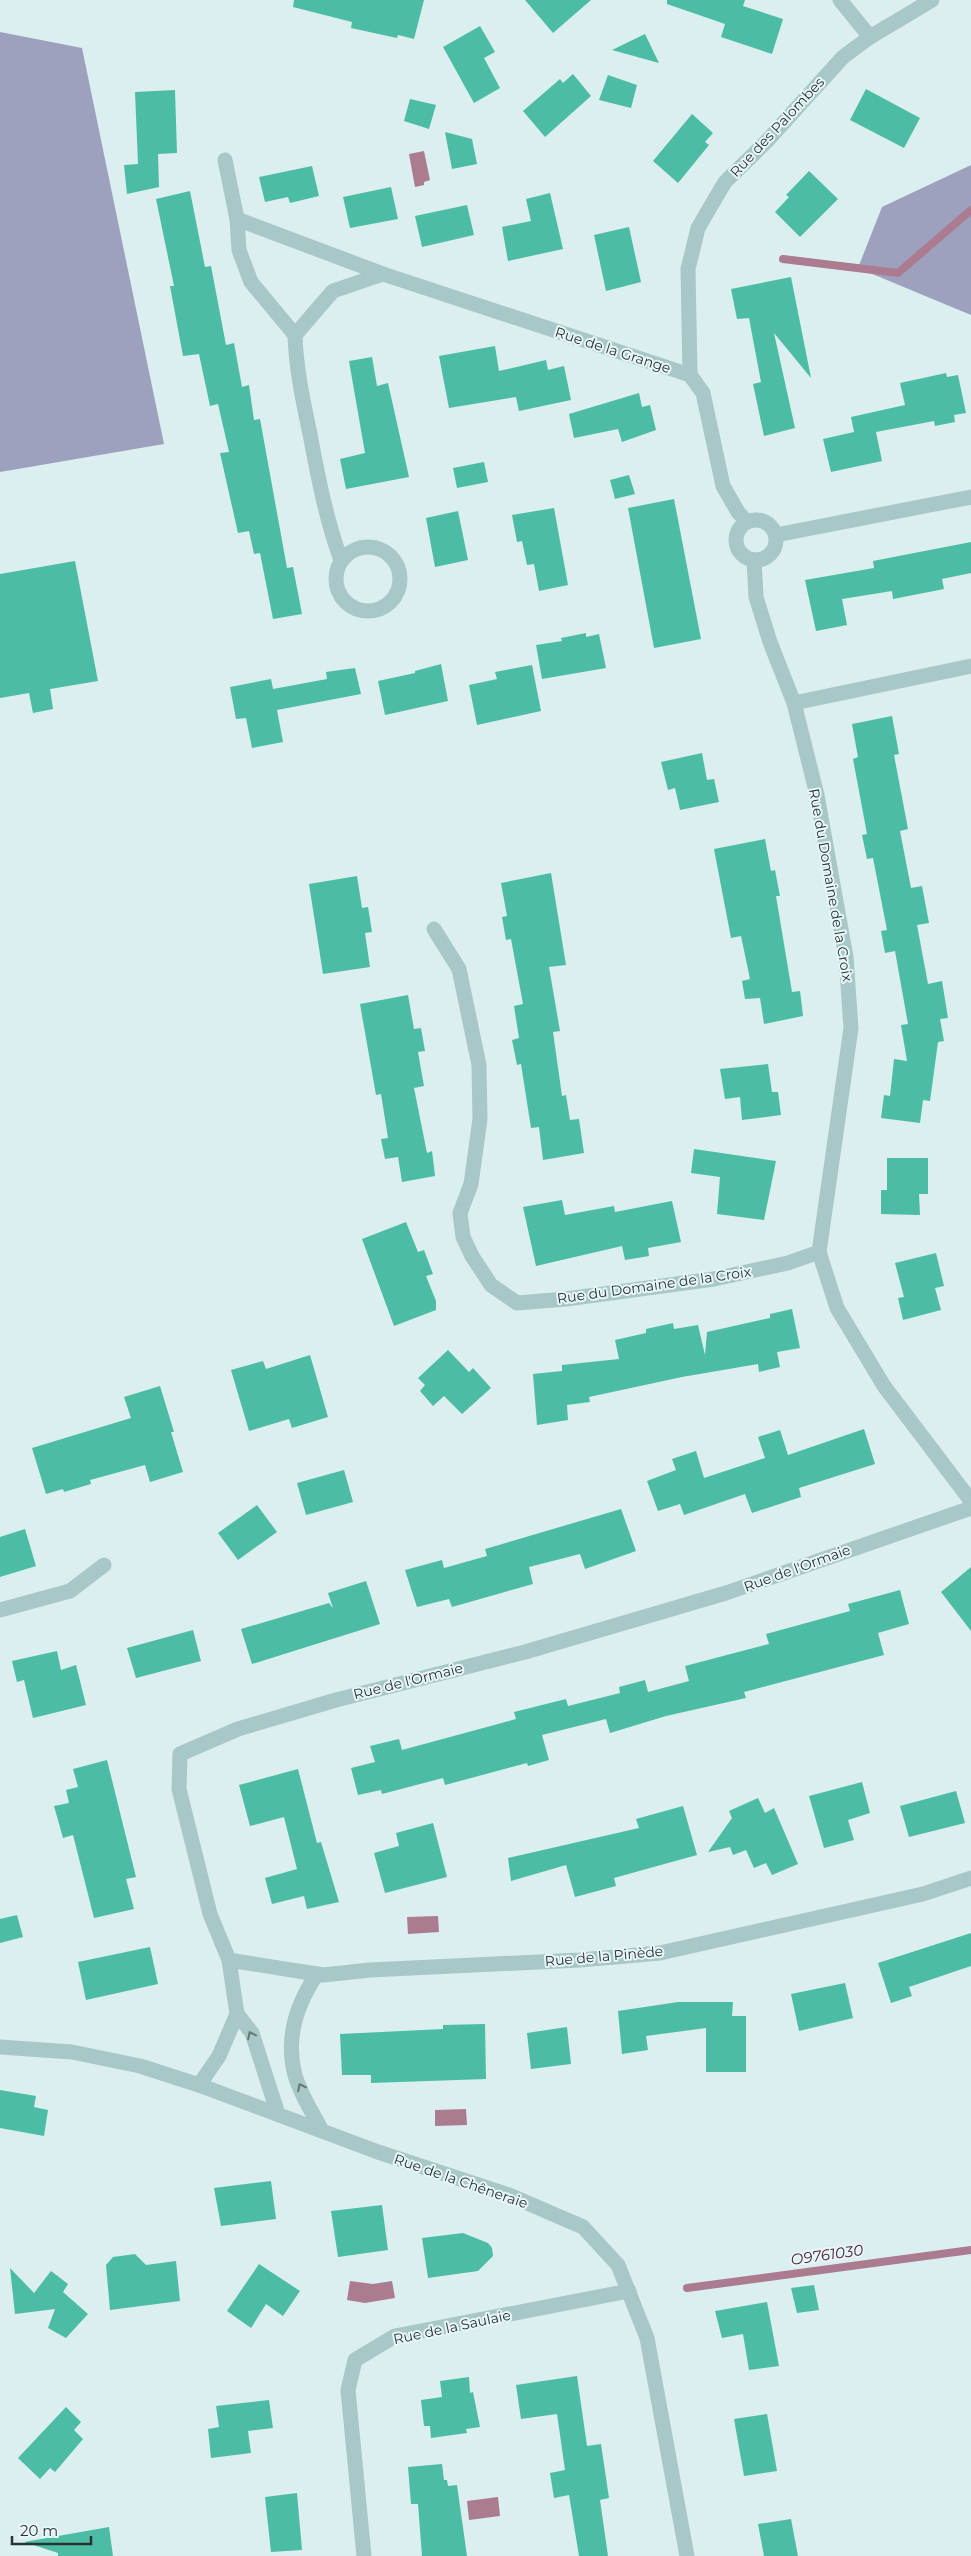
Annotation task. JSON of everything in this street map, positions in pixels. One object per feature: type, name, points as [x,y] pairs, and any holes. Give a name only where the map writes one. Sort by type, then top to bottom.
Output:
[{"type":"street","points":[[840,0],[870,36]]},
{"type":"street","name":"Rue des Palombes","points":[[690,375],[688,269],[698,228],[725,182],[767,141],[843,57],[870,36],[932,0]]},
{"type":"street","points":[[225,160],[237,219],[239,250],[251,282],[295,335],[296,363],[320,489],[329,525],[341,560],[335,581],[338,592],[344,601],[353,608],[374,611],[392,600],[398,591],[400,581],[397,566],[388,554],[369,546],[349,552],[341,560]]},
{"type":"street","name":"Rue de la Grange","points":[[237,219],[383,274],[690,375]]},
{"type":"street","points":[[295,335],[333,291],[383,274]]},
{"type":"street","points":[[690,375],[703,393],[723,486],[738,512],[747,522]]},
{"type":"street","points":[[776,535],[971,496]]},
{"type":"street","points":[[747,522],[765,522],[776,535],[776,542],[771,553],[761,560],[754,560],[743,555],[736,544],[738,531],[747,522]]},
{"type":"street","points":[[754,560],[756,597],[794,703],[971,666]]},
{"type":"street","name":"Rue du Domaine de la Croix","points":[[434,929],[458,969],[479,1065],[480,1119],[471,1184],[460,1213],[463,1237],[472,1256],[491,1284],[517,1303],[566,1299],[714,1279],[788,1263],[819,1252],[851,1028],[844,947],[817,795],[794,703]]},
{"type":"street","points":[[819,1252],[837,1308],[884,1386],[971,1501]]},
{"type":"street","name":"Rue de l'Ormaie","points":[[237,2014],[229,1960],[210,1914],[179,1789],[180,1754],[247,1726],[336,1700],[525,1652],[726,1593],[971,1508]]},
{"type":"street","points":[[0,1610],[70,1591],[104,1565]]},
{"type":"street","name":"Rue de la Pinède","points":[[229,1960],[317,1974],[580,1960],[660,1953],[923,1894],[971,1878]]},
{"type":"street","points":[[317,1974],[303,1994],[295,2013],[291,2043],[296,2076],[322,2131]]},
{"type":"street","points":[[199,2085],[219,2056],[237,2014],[252,2034],[278,2114]]},
{"type":"street","name":"Rue de la Chêneraie","points":[[0,2047],[72,2052],[140,2066],[199,2085],[378,2152],[509,2195],[583,2226],[618,2264],[647,2338],[687,2556]]},
{"type":"street","name":"Rue de la Saulaie","points":[[364,2556],[348,2390],[355,2360],[395,2336],[629,2291]]},
{"type":"shaded area","points":[[0,32],[82,48],[164,444],[0,472]]},
{"type":"shaded area","points":[[424,151],[430,180],[424,182],[424,185],[415,187],[409,154]]},
{"type":"shaded area","points":[[971,165],[971,315],[858,268],[882,207]]},
{"type":"shaded area","points":[[438,1916],[439,1932],[408,1934],[407,1917]]},
{"type":"shaded area","points":[[466,2109],[467,2125],[435,2126],[435,2110]]},
{"type":"shaded area","points":[[350,2281],[373,2284],[392,2281],[395,2298],[365,2303],[347,2300]]},
{"type":"shaded area","points":[[498,2497],[500,2516],[469,2520],[467,2501]]},
{"type":"building","points":[[294,0],[424,0],[414,39],[398,35],[397,38],[351,28],[352,22],[293,7]]},
{"type":"building","points":[[525,0],[591,0],[553,33]]},
{"type":"building","points":[[667,0],[745,0],[743,6],[783,19],[772,54],[721,37],[725,24],[667,4]]},
{"type":"building","points":[[480,26],[495,52],[484,58],[500,88],[474,103],[443,47]]},
{"type":"building","points":[[645,34],[659,63],[612,50]]},
{"type":"building","points":[[573,74],[591,96],[545,137],[523,111],[560,79],[563,83]]},
{"type":"building","points":[[608,75],[637,85],[631,108],[599,100]]},
{"type":"building","points":[[866,89],[920,118],[904,148],[850,120]]},
{"type":"building","points":[[175,90],[177,153],[158,154],[159,187],[127,194],[124,165],[138,164],[135,92]]},
{"type":"building","points":[[410,99],[436,105],[429,129],[404,121]]},
{"type":"building","points":[[692,114],[713,133],[705,142],[709,145],[678,183],[653,161]]},
{"type":"building","points":[[445,132],[472,139],[477,164],[452,169]]},
{"type":"building","points":[[312,166],[319,196],[290,203],[288,197],[265,202],[259,177]]},
{"type":"building","points":[[809,171],[838,199],[800,237],[775,212],[789,197],[786,195]]},
{"type":"building","points":[[391,187],[398,219],[350,228],[343,197]]},
{"type":"building","points":[[190,191],[205,267],[211,266],[226,345],[234,343],[242,387],[249,385],[254,420],[260,419],[287,568],[293,567],[302,614],[273,619],[260,553],[254,554],[249,531],[238,533],[220,453],[229,452],[218,404],[210,406],[199,354],[183,356],[170,286],[174,286],[156,199]]},
{"type":"building","points":[[550,193],[563,249],[508,261],[502,227],[531,221],[526,199]]},
{"type":"building","points":[[467,205],[474,235],[422,247],[415,216]]},
{"type":"building","points":[[629,227],[641,282],[606,291],[594,235]]},
{"type":"building","points":[[791,277],[811,378],[774,333],[795,428],[764,436],[753,384],[761,382],[749,318],[737,319],[731,289]]},
{"type":"building","points":[[495,346],[499,371],[546,360],[548,370],[564,366],[571,400],[519,411],[516,397],[449,408],[439,356]]},
{"type":"building","points":[[372,357],[377,386],[388,383],[409,477],[346,489],[340,459],[365,453],[349,361]]},
{"type":"building","points":[[946,373],[947,377],[958,375],[966,413],[954,415],[955,422],[935,426],[934,421],[876,432],[882,461],[831,472],[823,439],[854,432],[851,417],[905,405],[900,383]]},
{"type":"building","points":[[639,393],[642,407],[650,405],[656,430],[622,442],[618,429],[574,438],[569,414]]},
{"type":"building","points":[[484,462],[488,482],[457,488],[453,468]]},
{"type":"building","points":[[629,475],[635,494],[615,499],[610,480]]},
{"type":"building","points":[[674,499],[701,639],[654,648],[628,508]]},
{"type":"building","points":[[554,508],[568,585],[539,591],[534,564],[527,565],[522,541],[517,542],[512,515]]},
{"type":"building","points":[[458,511],[468,560],[435,567],[426,518]]},
{"type":"building","points":[[971,542],[971,573],[942,579],[944,589],[893,599],[892,591],[842,599],[847,625],[816,631],[805,580],[874,568],[873,561]]},
{"type":"building","points":[[75,561],[98,681],[50,689],[53,709],[33,713],[29,693],[0,698],[0,574]]},
{"type":"building","points":[[586,633],[586,637],[599,634],[606,668],[542,679],[536,645],[562,641],[561,638]]},
{"type":"building","points":[[441,664],[448,701],[385,715],[378,681],[415,673],[415,671]]},
{"type":"building","points":[[532,665],[541,711],[477,725],[469,685],[497,679],[495,672]]},
{"type":"building","points":[[355,668],[361,694],[277,710],[283,742],[252,748],[246,718],[236,719],[230,687],[271,679],[273,689],[327,679],[326,672]]},
{"type":"building","points":[[892,716],[899,754],[894,755],[908,829],[900,831],[911,888],[922,886],[929,923],[917,925],[928,984],[942,981],[948,1018],[940,1019],[944,1041],[938,1042],[930,1101],[923,1100],[920,1123],[881,1118],[884,1095],[890,1096],[894,1059],[907,1061],[901,1025],[908,1024],[895,951],[885,953],[881,931],[887,930],[873,858],[867,859],[862,835],[867,834],[853,759],[858,757],[852,724]]},
{"type":"building","points":[[702,753],[707,780],[714,779],[719,802],[680,810],[675,788],[668,790],[661,762]]},
{"type":"building","points":[[765,839],[771,871],[775,870],[780,896],[776,896],[792,992],[800,991],[803,1016],[764,1024],[760,998],[745,999],[742,981],[750,979],[741,936],[731,938],[714,849]]},
{"type":"building","points":[[551,873],[566,965],[549,967],[560,1031],[553,1032],[562,1096],[566,1095],[570,1120],[579,1119],[584,1153],[543,1160],[539,1127],[531,1128],[521,1064],[517,1065],[512,1040],[519,1038],[514,1006],[523,1004],[511,939],[506,940],[502,917],[507,916],[501,883]]},
{"type":"building","points":[[357,876],[362,908],[368,907],[372,932],[365,933],[370,967],[323,974],[309,884]]},
{"type":"building","points":[[408,995],[414,1029],[421,1028],[425,1051],[418,1052],[424,1086],[414,1088],[427,1153],[432,1151],[435,1176],[402,1182],[398,1157],[385,1159],[381,1139],[388,1138],[381,1094],[376,1095],[360,1004]]},
{"type":"building","points":[[768,1064],[772,1092],[778,1092],[781,1115],[742,1120],[740,1097],[725,1099],[720,1069]]},
{"type":"building","points":[[694,1149],[776,1161],[764,1220],[717,1214],[720,1177],[691,1173]]},
{"type":"building","points":[[887,1158],[928,1158],[928,1194],[919,1194],[920,1215],[881,1214],[881,1190],[887,1190]]},
{"type":"building","points":[[562,1200],[565,1215],[614,1206],[615,1212],[672,1201],[681,1242],[648,1248],[649,1256],[625,1260],[622,1246],[536,1266],[523,1207]]},
{"type":"building","points":[[406,1222],[418,1252],[424,1250],[433,1274],[426,1276],[436,1301],[436,1310],[394,1326],[362,1239]]},
{"type":"building","points":[[936,1253],[944,1286],[935,1288],[941,1310],[903,1320],[898,1298],[904,1297],[895,1263]]},
{"type":"building","points":[[792,1309],[800,1348],[777,1352],[780,1367],[759,1372],[758,1364],[682,1377],[589,1397],[590,1402],[567,1405],[568,1420],[537,1425],[533,1374],[562,1371],[562,1365],[619,1359],[615,1340],[646,1333],[646,1329],[673,1323],[674,1329],[698,1325],[705,1355],[707,1332],[770,1318],[770,1314]]},
{"type":"building","points":[[448,1350],[469,1372],[473,1368],[491,1388],[462,1414],[444,1396],[433,1406],[420,1391],[425,1385],[418,1378]]},
{"type":"building","points":[[310,1355],[328,1417],[292,1428],[289,1419],[249,1431],[231,1370],[263,1361],[266,1369]]},
{"type":"building","points":[[160,1386],[174,1432],[171,1432],[183,1472],[150,1482],[145,1465],[90,1480],[91,1484],[64,1492],[63,1489],[46,1494],[32,1448],[131,1418],[124,1397]]},
{"type":"building","points":[[864,1429],[875,1464],[799,1488],[801,1497],[752,1513],[745,1494],[684,1515],[680,1504],[658,1511],[647,1481],[676,1470],[672,1459],[696,1451],[704,1478],[765,1458],[758,1437],[780,1430],[788,1455]]},
{"type":"building","points":[[344,1470],[353,1502],[306,1515],[297,1483]]},
{"type":"building","points":[[257,1505],[277,1532],[238,1560],[218,1533]]},
{"type":"building","points":[[621,1509],[636,1551],[585,1569],[580,1554],[529,1567],[533,1584],[452,1607],[449,1599],[417,1607],[405,1570],[442,1560],[444,1568],[487,1556],[485,1549]]},
{"type":"building","points":[[25,1529],[36,1566],[0,1577],[0,1537]]},
{"type":"building","points":[[971,1567],[971,1631],[941,1592]]},
{"type":"building","points":[[366,1581],[380,1624],[252,1664],[241,1629],[329,1603],[333,1608],[328,1593]]},
{"type":"building","points":[[900,1590],[909,1624],[878,1633],[884,1655],[744,1692],[746,1698],[666,1716],[610,1733],[606,1719],[542,1735],[549,1760],[528,1766],[527,1763],[445,1785],[443,1778],[382,1794],[381,1790],[358,1795],[351,1768],[375,1762],[370,1746],[399,1739],[402,1750],[516,1719],[514,1712],[566,1699],[568,1706],[620,1693],[619,1687],[645,1680],[648,1692],[689,1681],[685,1666],[769,1644],[766,1634],[850,1611],[848,1604]]},
{"type":"building","points":[[193,1630],[201,1661],[136,1678],[127,1648]]},
{"type":"building","points":[[57,1651],[61,1670],[76,1665],[86,1705],[33,1718],[24,1680],[17,1682],[12,1661]]},
{"type":"building","points":[[107,1760],[136,1877],[126,1879],[134,1909],[94,1918],[73,1835],[63,1838],[54,1806],[69,1803],[66,1790],[78,1787],[73,1769]]},
{"type":"building","points":[[298,1769],[317,1843],[321,1842],[339,1902],[307,1909],[304,1896],[272,1904],[265,1878],[297,1869],[284,1817],[250,1826],[239,1785]]},
{"type":"building","points":[[862,1782],[870,1813],[848,1820],[854,1840],[824,1848],[809,1796]]},
{"type":"building","points":[[956,1791],[965,1823],[909,1837],[900,1806]]},
{"type":"building","points":[[758,1798],[765,1813],[774,1808],[798,1864],[772,1875],[766,1863],[754,1868],[746,1850],[733,1855],[730,1847],[708,1852],[732,1818],[729,1811]]},
{"type":"building","points":[[683,1806],[697,1855],[614,1878],[616,1886],[575,1897],[566,1865],[511,1881],[508,1858],[639,1828],[636,1819]]},
{"type":"building","points":[[433,1823],[447,1877],[385,1893],[374,1853],[399,1846],[396,1833]]},
{"type":"building","points":[[17,1915],[23,1937],[0,1943],[0,1919]]},
{"type":"building","points":[[971,1933],[971,1966],[909,1987],[912,1996],[891,2003],[878,1963]]},
{"type":"building","points":[[150,1947],[158,1984],[86,2000],[78,1962]]},
{"type":"building","points":[[845,1983],[853,2018],[799,2031],[791,1994]]},
{"type":"building","points":[[678,2002],[733,2002],[732,2016],[746,2016],[746,2072],[706,2072],[706,2028],[646,2036],[648,2050],[622,2054],[618,2011]]},
{"type":"building","points":[[485,2024],[486,2079],[371,2083],[371,2075],[342,2075],[340,2034],[443,2029],[443,2025]]},
{"type":"building","points":[[567,2027],[571,2064],[531,2069],[527,2033]]},
{"type":"building","points":[[0,2090],[36,2096],[34,2107],[48,2110],[44,2136],[0,2128]]},
{"type":"building","points":[[271,2181],[276,2219],[221,2226],[214,2188]]},
{"type":"building","points":[[382,2205],[388,2250],[338,2257],[331,2211]]},
{"type":"building","points":[[463,2233],[488,2243],[492,2248],[493,2256],[478,2271],[428,2278],[422,2238]]},
{"type":"building","points":[[135,2254],[146,2265],[176,2261],[180,2301],[110,2310],[106,2265],[113,2257]]},
{"type":"building","points":[[259,2264],[300,2291],[283,2316],[266,2304],[251,2328],[227,2311]]},
{"type":"building","points":[[10,2268],[34,2293],[51,2271],[68,2284],[63,2292],[88,2314],[66,2338],[48,2328],[55,2309],[15,2314]]},
{"type":"building","points":[[814,2285],[819,2310],[797,2313],[791,2288]]},
{"type":"building","points":[[767,2302],[779,2366],[749,2370],[743,2334],[722,2338],[715,2311]]},
{"type":"building","points":[[577,2376],[587,2446],[601,2444],[609,2498],[600,2500],[608,2556],[579,2556],[569,2495],[554,2498],[550,2473],[565,2470],[557,2414],[521,2419],[516,2385]]},
{"type":"building","points":[[469,2377],[470,2393],[473,2392],[480,2427],[466,2429],[467,2433],[431,2438],[430,2426],[424,2426],[421,2400],[442,2397],[440,2381]]},
{"type":"building","points":[[269,2400],[273,2428],[248,2431],[251,2453],[211,2458],[208,2429],[219,2427],[216,2406]]},
{"type":"building","points":[[66,2407],[81,2422],[74,2430],[83,2439],[55,2472],[50,2468],[40,2479],[18,2458]]},
{"type":"building","points":[[767,2414],[777,2471],[744,2476],[734,2419]]},
{"type":"building","points":[[442,2464],[444,2480],[447,2480],[448,2486],[457,2485],[467,2556],[422,2556],[418,2504],[411,2504],[408,2467]]},
{"type":"building","points":[[297,2493],[302,2550],[271,2552],[265,2497]]},
{"type":"building","points":[[791,2519],[798,2556],[764,2556],[758,2524]]},
{"type":"building","points":[[109,2527],[113,2556],[58,2556],[58,2553],[24,2542]]},
{"type":"waterway","points":[[783,259],[898,273],[971,210]]},
{"type":"waterway","name":"O9761030","points":[[687,2288],[971,2250]]}]
